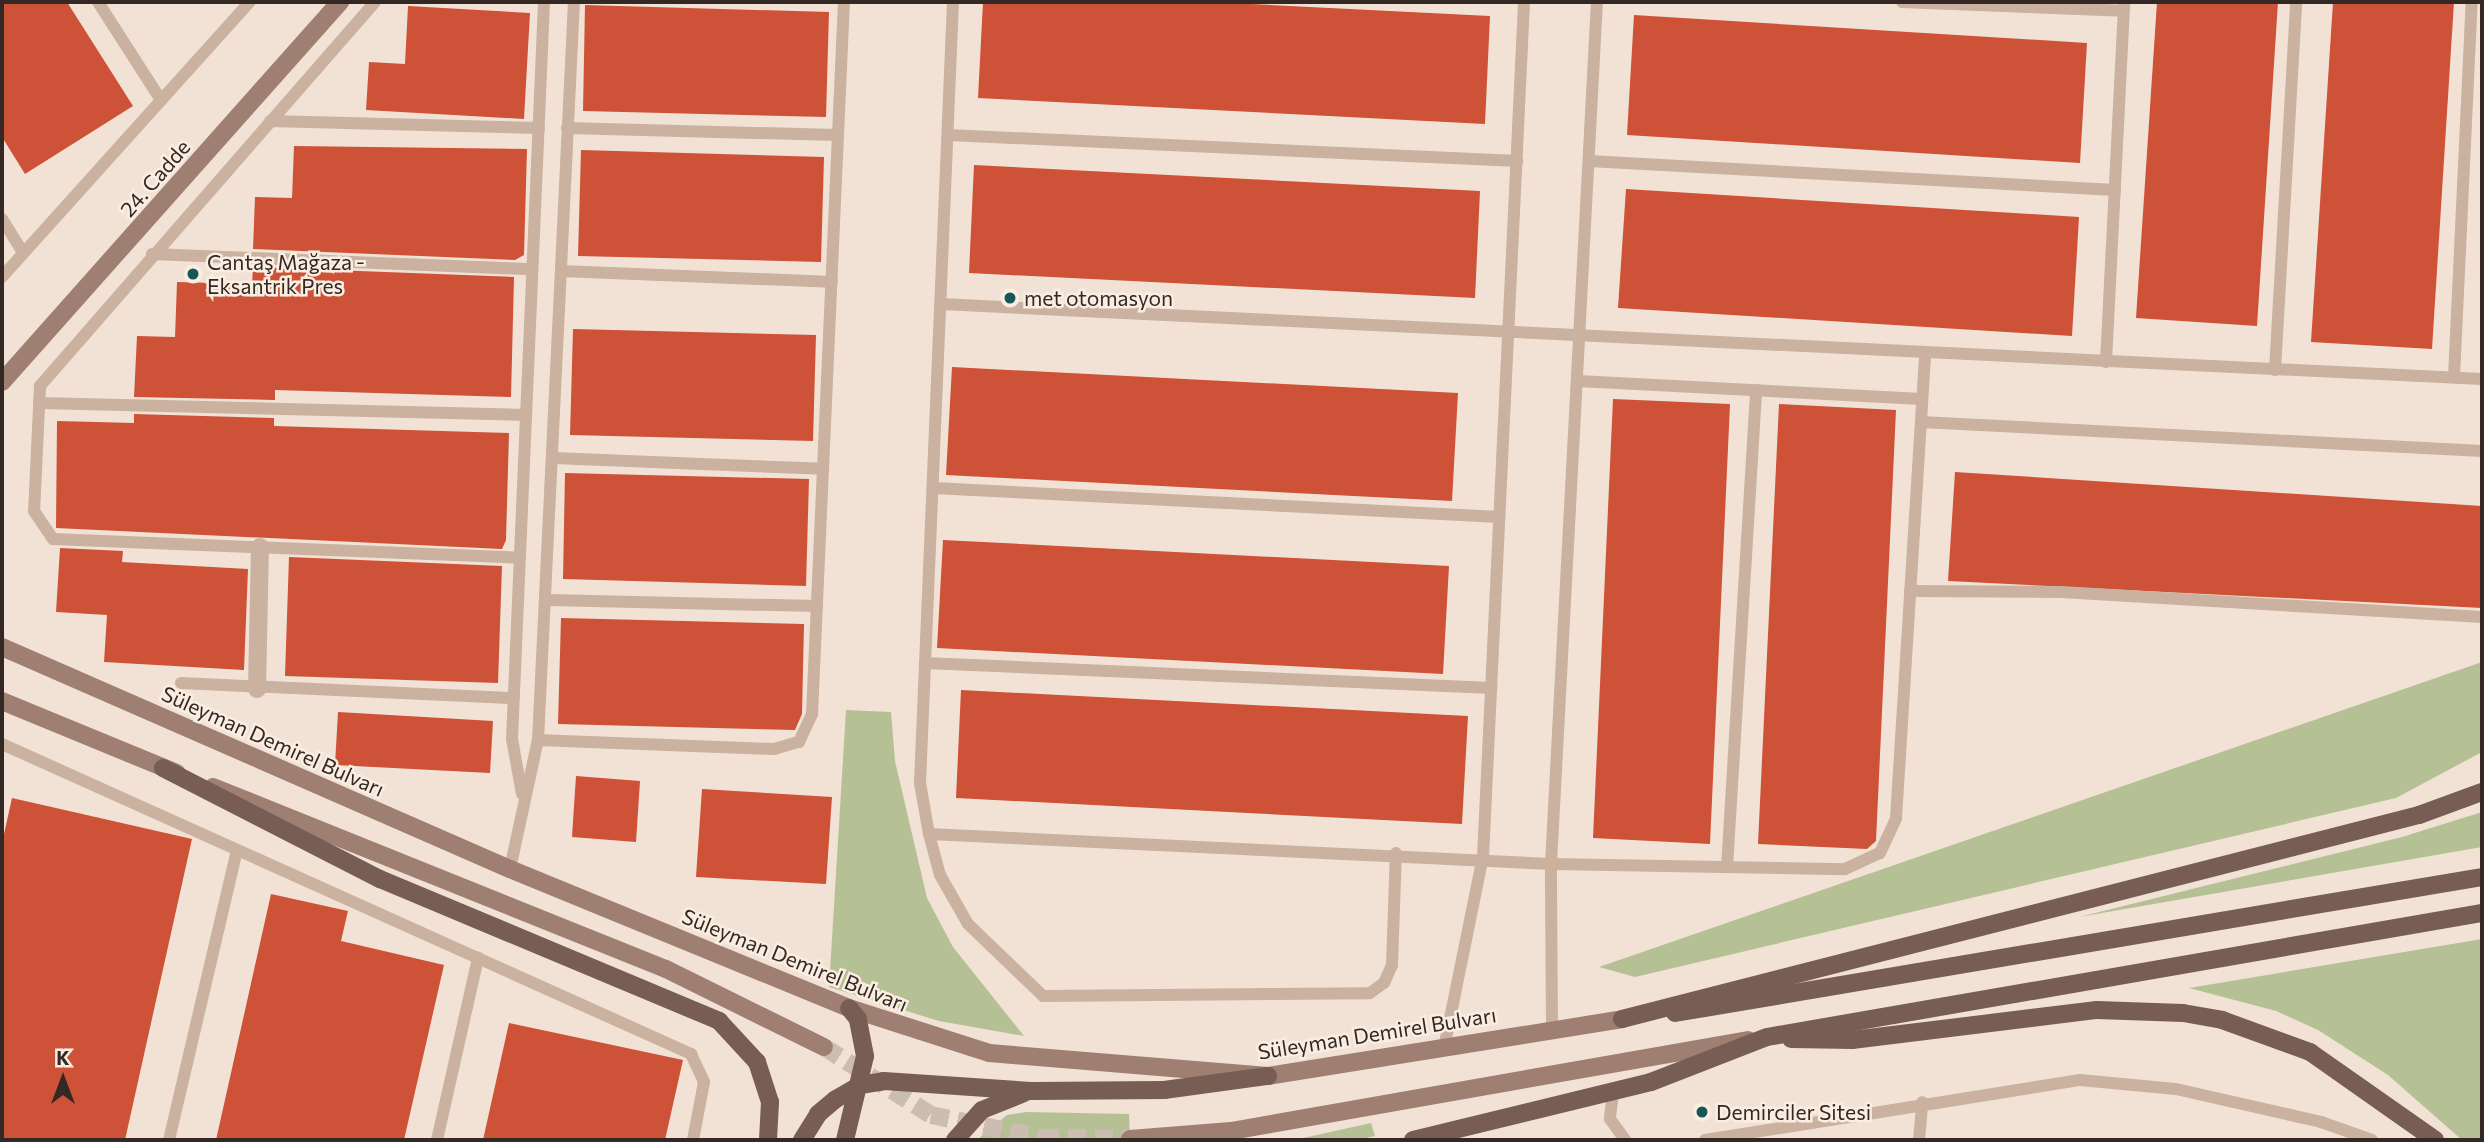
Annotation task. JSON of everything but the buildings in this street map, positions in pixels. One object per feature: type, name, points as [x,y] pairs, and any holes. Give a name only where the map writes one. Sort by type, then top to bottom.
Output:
[{"type":"main road","name":"24. Cadde","points":[[2,382],[340,2]]},
{"type":"main road","name":"Süleyman Demirel Bulvarı","points":[[2,647],[510,869],[849,1008],[989,1052],[1268,1076],[1444,1048],[1552,1027],[1622,1019]]},
{"type":"main road","points":[[2,701],[163,768],[354,839],[666,969],[824,1047]]},
{"type":"main road","points":[[163,768],[380,878],[719,1021],[758,1062],[770,1102],[768,1140]]},
{"type":"main road","points":[[1622,1019],[2419,815],[2482,792]]},
{"type":"main road","points":[[1622,1019],[1735,1007],[2482,877]]},
{"type":"main road","points":[[1130,1139],[1244,1129],[2482,913]]},
{"type":"main road","points":[[845,1140],[860,1085],[864,1044],[849,1008]]},
{"type":"main road","points":[[1413,1140],[1613,1093],[1709,1062],[1767,1037],[1852,1040],[2033,1015],[2183,1013],[2235,1023],[2310,1052],[2354,1078],[2435,1140]]},
{"type":"main road","points":[[802,1140],[818,1114],[860,1085],[902,1080],[1031,1091],[1164,1090],[1268,1076]]},
{"type":"main road","points":[[955,1140],[982,1110],[1031,1091]]},
{"type":"street","points":[[257,689],[260,547]]},
{"type":"lane","points":[[98,2],[161,100]]},
{"type":"lane","points":[[2,277],[250,2]]},
{"type":"lane","points":[[375,2],[66,351],[40,386],[34,510],[53,539],[520,558]]},
{"type":"lane","points":[[522,796],[512,740],[544,2]]},
{"type":"lane","points":[[510,869],[522,796],[538,740],[548,600],[574,2]]},
{"type":"lane","points":[[538,740],[774,748],[799,742],[812,713],[844,2]]},
{"type":"lane","points":[[953,2],[920,783],[940,875],[968,925],[1044,996],[1370,993],[1384,983],[1392,965],[1396,853]]},
{"type":"lane","points":[[1444,1048],[1483,856],[1524,2]]},
{"type":"lane","points":[[1552,1027],[1551,864],[1597,2]]},
{"type":"lane","points":[[1902,2],[2124,7],[2106,362]]},
{"type":"lane","points":[[2275,370],[2296,2]]},
{"type":"lane","points":[[2455,377],[2472,2]]},
{"type":"lane","points":[[270,121],[539,128]]},
{"type":"lane","points":[[567,128],[838,135]]},
{"type":"lane","points":[[948,135],[1517,161]]},
{"type":"lane","points":[[1589,161],[2115,190]]},
{"type":"lane","points":[[2,219],[23,253]]},
{"type":"lane","points":[[152,254],[533,269]]},
{"type":"lane","points":[[561,271],[832,282]]},
{"type":"lane","points":[[941,304],[2482,379]]},
{"type":"lane","points":[[929,834],[1483,856],[1551,864],[1845,869],[1880,853],[1896,818],[1925,353]]},
{"type":"lane","points":[[1578,380],[1922,399]]},
{"type":"lane","points":[[1727,867],[1756,390]]},
{"type":"lane","points":[[39,402],[526,415]]},
{"type":"lane","points":[[1921,422],[2482,451]]},
{"type":"lane","points":[[553,458],[823,469]]},
{"type":"lane","points":[[933,488],[1499,517]]},
{"type":"lane","points":[[1910,591],[2061,592],[2482,617]]},
{"type":"lane","points":[[548,600],[817,606]]},
{"type":"lane","points":[[925,663],[1490,688]]},
{"type":"lane","points":[[181,683],[257,689],[514,698]]},
{"type":"lane","points":[[2,744],[691,1054],[704,1082],[693,1140]]},
{"type":"lane","points":[[169,1140],[237,850]]},
{"type":"lane","points":[[437,1140],[478,958]]},
{"type":"lane","points":[[1704,1140],[1749,1137],[1922,1102],[2080,1080],[2176,1089],[2261,1111],[2321,1122],[2372,1140]]},
{"type":"lane","points":[[1613,1093],[1610,1119],[1625,1140]]},
{"type":"lane","points":[[1919,1140],[1922,1102]]},
{"type":"green space","points":[[2482,662],[2482,752],[2396,798],[1635,977],[1599,967]]},
{"type":"green space","points":[[846,710],[891,712],[895,761],[927,898],[953,947],[1024,1036],[939,1021],[829,987]]},
{"type":"green space","points":[[2482,812],[2482,847],[2079,917],[2402,837]]},
{"type":"green space","points":[[2482,939],[2482,1140],[2462,1140],[2388,1075],[2318,1030],[2276,1011],[2189,988]]},
{"type":"green space","points":[[1026,1112],[1129,1114],[1130,1140],[977,1140],[1007,1115]]},
{"type":"green space","points":[[1371,1123],[1375,1136],[1357,1140],[1294,1140]]},
{"type":"tunnel","points":[[824,1047],[931,1115],[1041,1138],[1130,1139]]},
{"type":"place","name":"Cantaş Mağaza - Eksantrik Pres","points":[[193,274]]},
{"type":"place","name":"met otomasyon","points":[[1010,298]]},
{"type":"place","name":"Demirciler Sitesi","points":[[1702,1112]]}]
